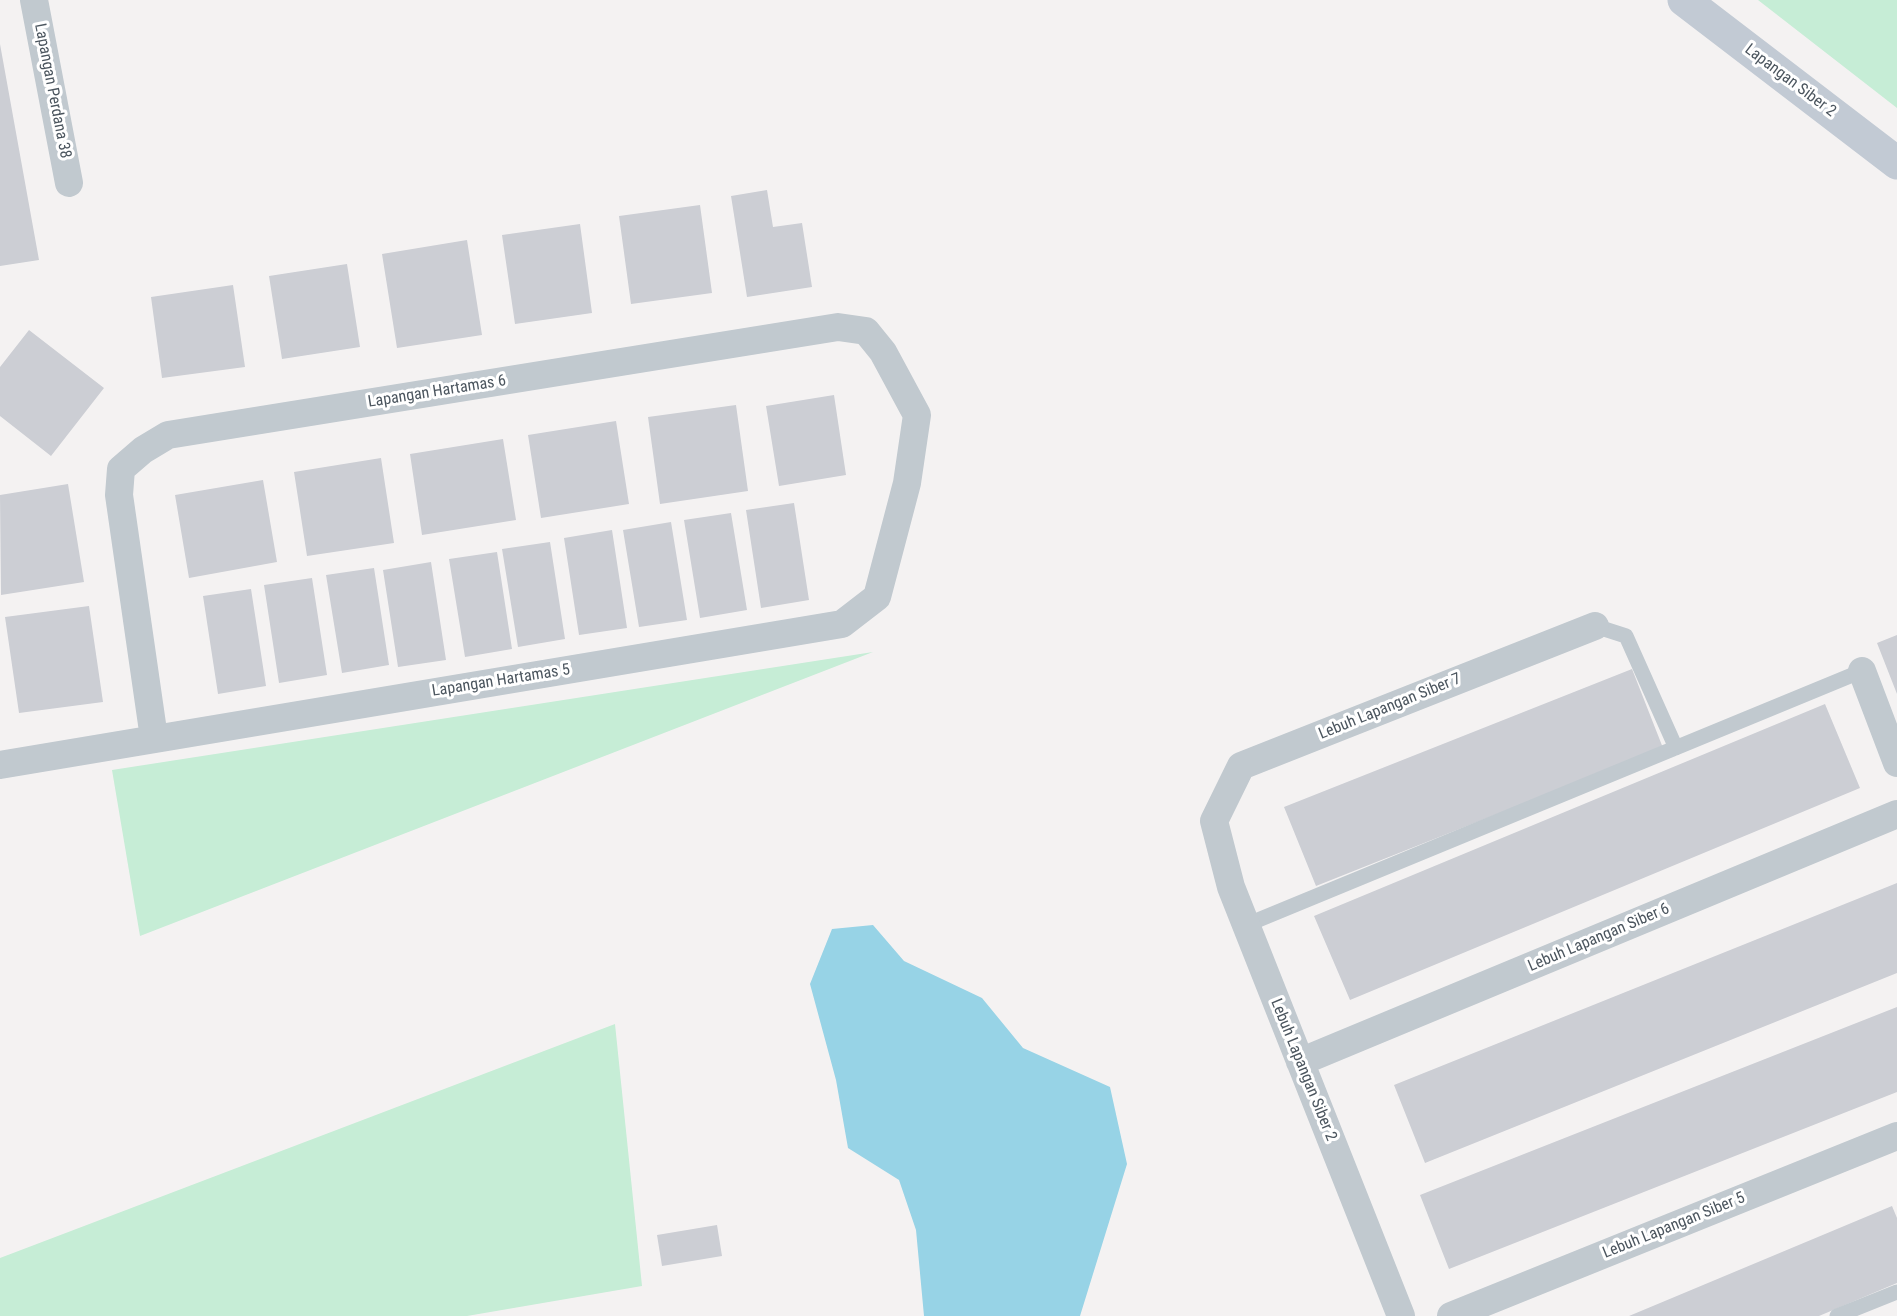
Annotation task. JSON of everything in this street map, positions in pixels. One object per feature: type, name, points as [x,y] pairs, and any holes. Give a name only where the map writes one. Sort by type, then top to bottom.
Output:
[{"type":"street","name":"Lapangan Perdana 38","points":[[34,0],[69,183]]},
{"type":"street","name":"Lapangan Siber 2","points":[[1683,0],[1897,162]]},
{"type":"street","name":"Lapangan Hartamas 6","points":[[154,738],[119,495],[121,469],[143,450],[168,435],[838,327],[867,332],[884,352],[917,415],[906,483]]},
{"type":"street","name":"Lapangan Hartamas 5","points":[[0,765],[842,624],[877,597],[906,483]]},
{"type":"street","name":"Lebuh Lapangan Siber 7","points":[[1214,821],[1241,766],[1595,626]]},
{"type":"street","points":[[1862,671],[1897,763]]},
{"type":"street","name":"Lebuh Lapangan Siber 6","points":[[1300,1062],[1897,814]]},
{"type":"street","name":"Lebuh Lapangan Siber 2","points":[[1214,821],[1231,887],[1401,1316]]},
{"type":"street","name":"Lebuh Lapangan Siber 5","points":[[1451,1316],[1897,1136]]},
{"type":"lane","points":[[1595,626],[1626,636],[1676,748]]},
{"type":"lane","points":[[1246,925],[1862,671]]},
{"type":"lane","points":[[1837,1316],[1897,1292]]},
{"type":"green space","points":[[1758,0],[1897,0],[1897,108]]},
{"type":"green space","points":[[873,652],[140,936],[112,770]]},
{"type":"green space","points":[[615,1024],[642,1286],[467,1316],[0,1316],[0,1258]]},
{"type":"water","points":[[873,925],[904,961],[982,998],[1023,1048],[1110,1087],[1127,1164],[1080,1316],[924,1316],[916,1230],[899,1180],[848,1148],[836,1080],[810,984],[832,929]]},
{"type":"building","points":[[0,44],[39,260],[0,266]]},
{"type":"building","points":[[767,190],[773,227],[802,223],[812,287],[747,297],[731,196]]},
{"type":"building","points":[[700,205],[712,293],[631,304],[619,216]]},
{"type":"building","points":[[580,224],[592,313],[515,324],[502,235]]},
{"type":"building","points":[[467,240],[482,335],[397,348],[382,254]]},
{"type":"building","points":[[347,264],[360,347],[282,359],[269,276]]},
{"type":"building","points":[[233,285],[245,367],[162,378],[151,297]]},
{"type":"building","points":[[29,330],[104,388],[51,456],[0,416],[0,367]]},
{"type":"building","points":[[834,395],[846,475],[779,486],[766,406]]},
{"type":"building","points":[[736,405],[748,491],[660,504],[648,417]]},
{"type":"building","points":[[616,421],[629,504],[541,518],[528,435]]},
{"type":"building","points":[[503,439],[516,520],[422,535],[410,454]]},
{"type":"building","points":[[381,458],[394,543],[307,556],[294,472]]},
{"type":"building","points":[[263,480],[277,562],[189,578],[175,495]]},
{"type":"building","points":[[68,484],[84,582],[1,595],[0,495]]},
{"type":"building","points":[[794,503],[809,600],[761,608],[746,510]]},
{"type":"building","points":[[731,513],[747,610],[700,618],[684,520]]},
{"type":"building","points":[[671,522],[687,620],[639,627],[623,530]]},
{"type":"building","points":[[612,530],[627,628],[579,635],[564,538]]},
{"type":"building","points":[[550,542],[565,639],[518,647],[502,549]]},
{"type":"building","points":[[497,552],[512,649],[465,657],[449,559]]},
{"type":"building","points":[[431,562],[446,660],[398,667],[383,570]]},
{"type":"building","points":[[374,568],[389,665],[342,673],[326,575]]},
{"type":"building","points":[[312,578],[327,675],[279,683],[264,585]]},
{"type":"building","points":[[251,589],[266,686],[218,694],[203,596]]},
{"type":"building","points":[[89,606],[103,702],[19,713],[5,617]]},
{"type":"building","points":[[1897,635],[1897,694],[1877,643]]},
{"type":"building","points":[[1632,669],[1663,748],[1316,886],[1284,807]]},
{"type":"building","points":[[1825,704],[1860,788],[1350,1000],[1314,916]]},
{"type":"building","points":[[1897,883],[1897,973],[1425,1163],[1394,1085]]},
{"type":"building","points":[[1897,1007],[1897,1092],[1449,1269],[1420,1195]]},
{"type":"building","points":[[1892,1206],[1897,1218],[1897,1283],[1819,1316],[1629,1316]]},
{"type":"building","points":[[717,1225],[722,1256],[662,1266],[657,1235]]}]
